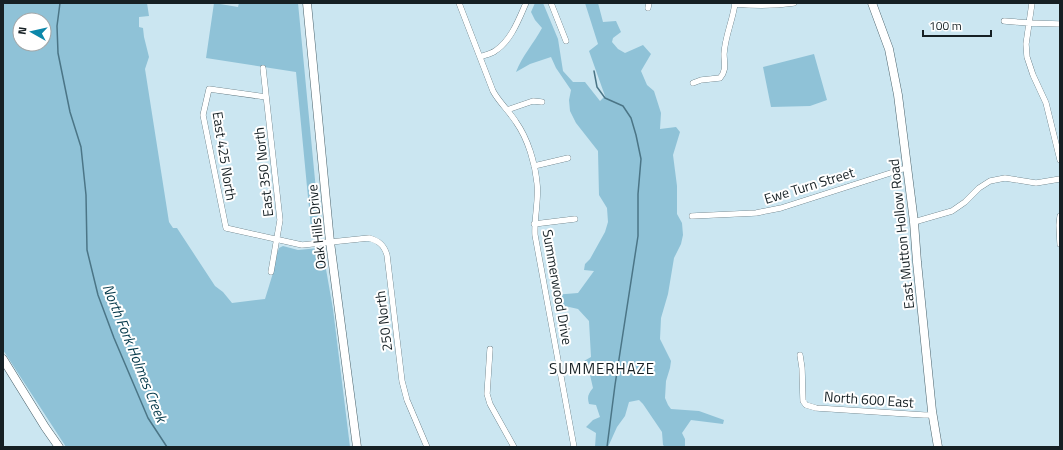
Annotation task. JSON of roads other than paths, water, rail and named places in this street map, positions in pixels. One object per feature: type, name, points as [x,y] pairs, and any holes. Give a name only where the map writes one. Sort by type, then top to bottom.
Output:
[{"type":"street","name":"Oak Hills Drive","points":[[307,3],[330,242],[357,447]]},
{"type":"street","name":"Summerwood Drive","points":[[460,3],[492,91],[518,124],[527,143],[534,166],[537,184],[537,203],[534,224],[574,447]]},
{"type":"street","points":[[480,58],[495,51],[506,41],[526,3]]},
{"type":"street","points":[[551,3],[566,41]]},
{"type":"street","points":[[693,83],[701,80],[720,78],[724,74],[726,68],[724,55],[726,40],[735,4],[759,6],[794,3]]},
{"type":"street","name":"East Mutton Hollow Road","points":[[872,3],[889,49],[896,79],[914,222],[932,415],[938,447]]},
{"type":"street","points":[[1032,3],[1026,44],[1027,57],[1033,75],[1046,103],[1060,160]]},
{"type":"street","points":[[1004,21],[1029,24],[1060,24]]},
{"type":"street","name":"East 350 North","points":[[263,68],[280,220],[278,239],[273,254],[271,272]]},
{"type":"street","name":"East 425 North","points":[[266,97],[209,89],[203,115],[226,228],[278,239]]},
{"type":"street","points":[[507,110],[533,100],[542,102]]},
{"type":"street","points":[[534,166],[568,158]]},
{"type":"street","name":"Ewe Turn Street","points":[[692,216],[756,213],[782,208],[906,168]]},
{"type":"street","points":[[914,222],[952,211],[965,202],[979,188],[990,180],[1005,178],[1036,183],[1060,179]]},
{"type":"street","points":[[1060,216],[1060,244]]},
{"type":"street","points":[[534,224],[574,219]]},
{"type":"street","name":"250 North","points":[[330,242],[369,238],[377,240],[384,246],[387,255],[402,381],[407,400],[427,447]]},
{"type":"street","points":[[278,239],[302,245],[330,242]]},
{"type":"street","points":[[490,349],[487,394],[490,404],[514,447]]},
{"type":"street","name":"North 600 East","points":[[800,355],[803,401],[806,405],[816,408],[932,415]]},
{"type":"street","points":[[3,359],[44,427],[59,447]]},
{"type":"waterway","name":"North Fork Holmes Creek","points":[[60,3],[57,26],[58,53],[70,112],[81,147],[86,195],[87,250],[98,295],[114,338],[148,418],[167,447]]},
{"type":"waterway","name":"North Fork Holmes Creek","points":[[594,71],[597,87],[605,98],[623,106],[631,118],[641,159],[638,194],[638,236],[607,447]]},
{"type":"district","name":"SUMMERHAZE","points":[[602,368]]}]
